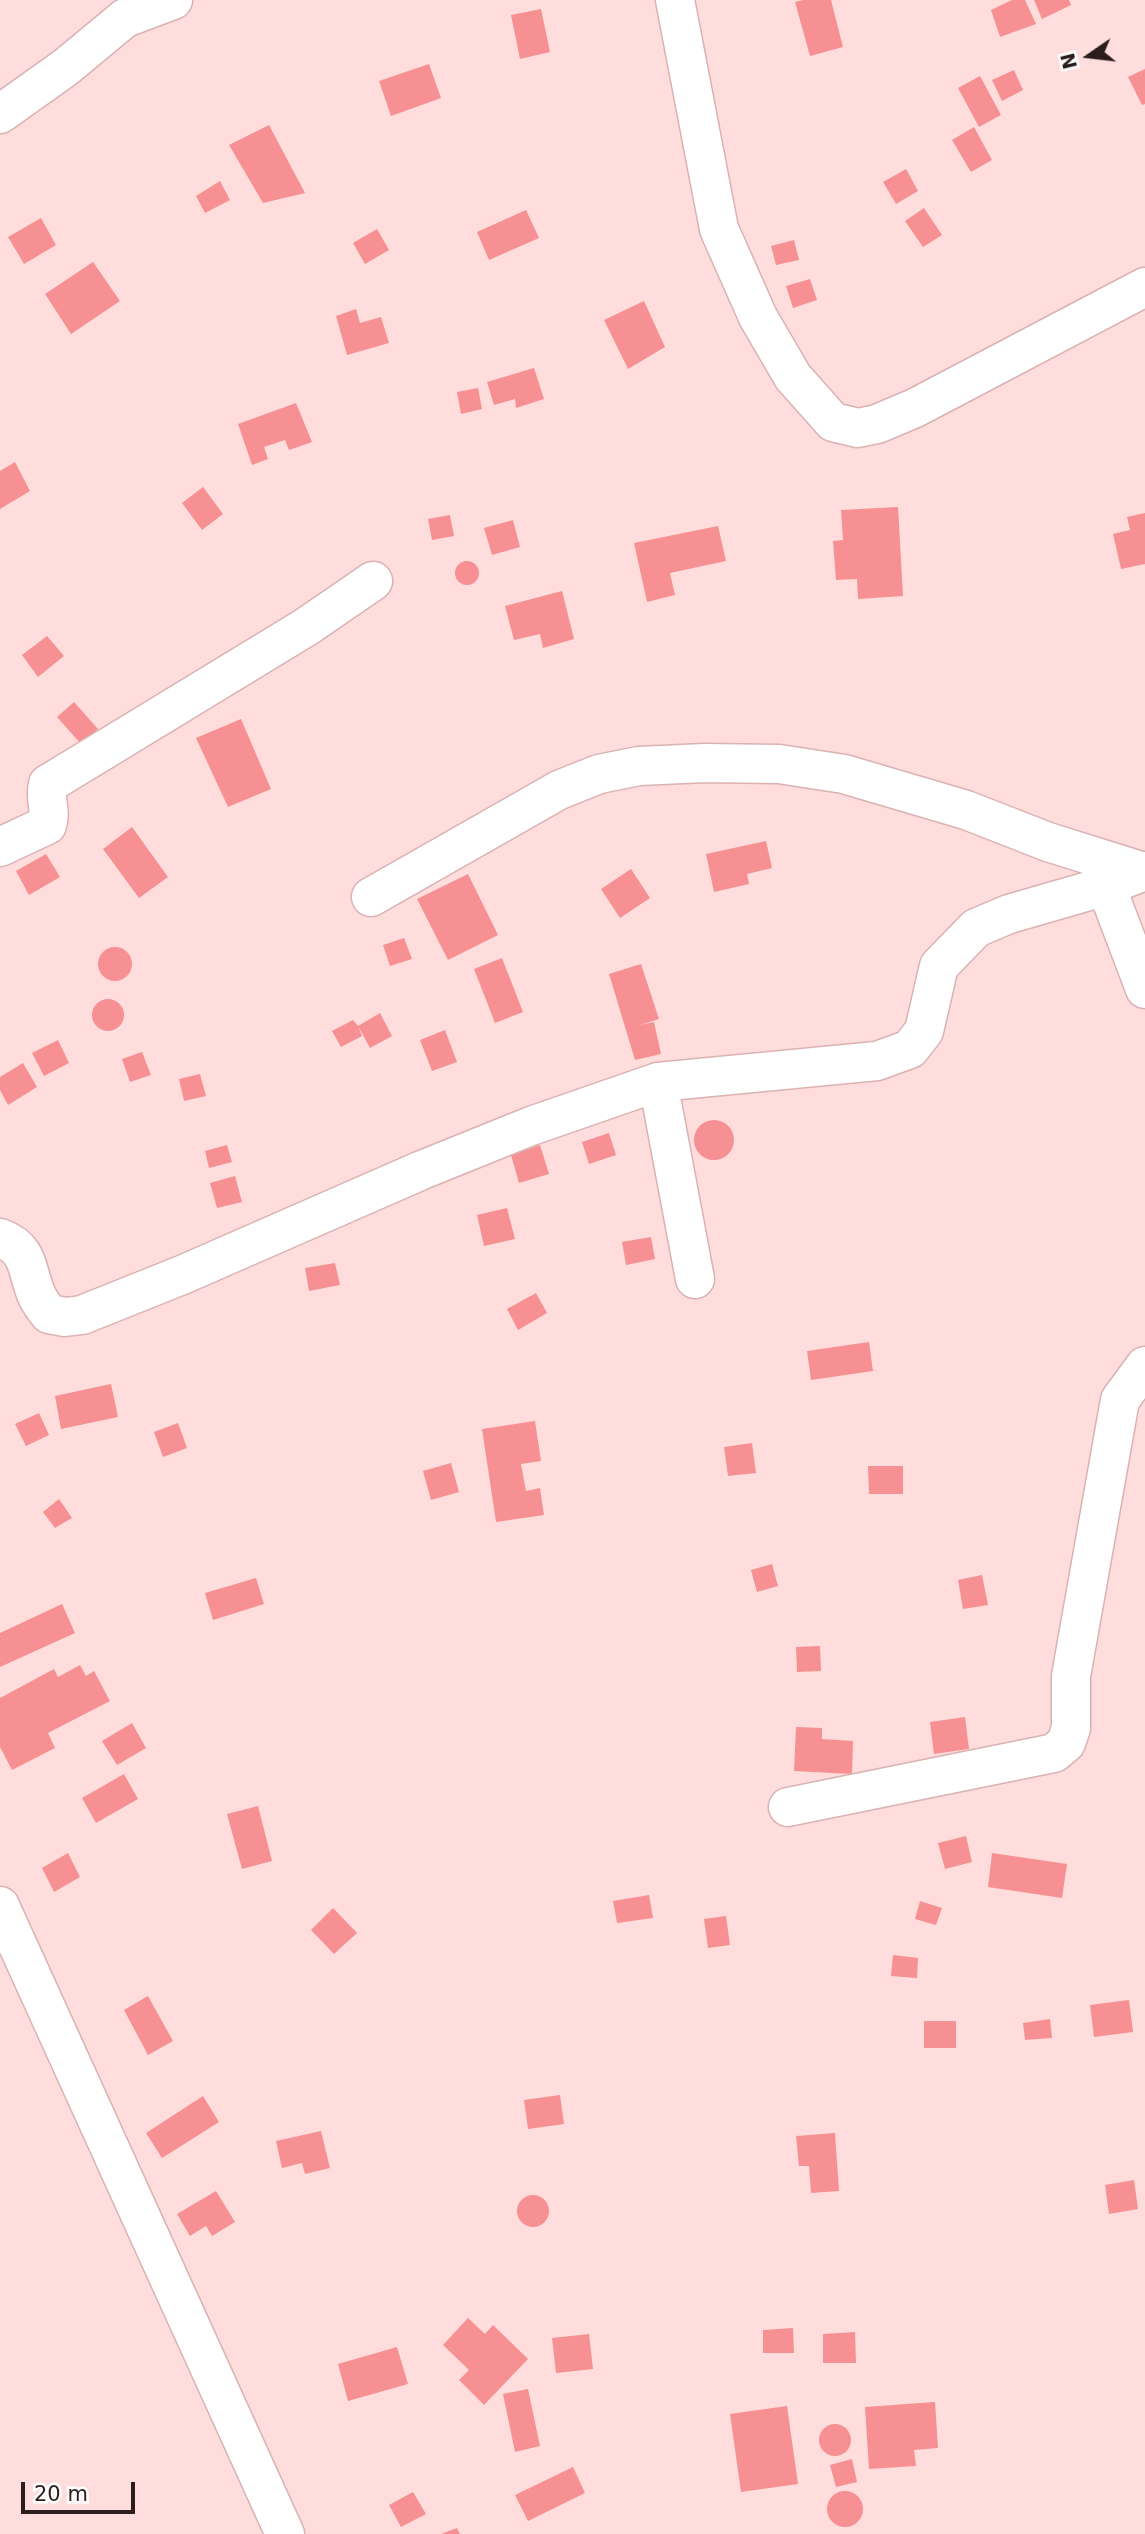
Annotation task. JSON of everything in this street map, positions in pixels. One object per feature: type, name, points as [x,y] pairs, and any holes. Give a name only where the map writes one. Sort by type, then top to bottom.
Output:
[{"type":"street","points":[[0,114],[66,67],[125,18],[173,0]]},
{"type":"street","points":[[675,0],[719,229],[758,317],[793,377],[833,422],[858,428],[877,424],[915,408],[1145,287]]},
{"type":"street","points":[[0,847],[47,825],[48,785],[306,626],[373,581]]},
{"type":"street","points":[[371,897],[569,786],[599,774],[639,766],[705,763],[779,764],[844,774],[966,810],[1048,842],[1144,872]]},
{"type":"street","points":[[0,1238],[18,1249],[30,1267],[37,1296],[49,1314],[65,1317],[82,1315],[182,1275],[422,1170],[531,1126],[658,1082],[877,1061],[910,1049],[924,1031],[939,966],[976,928],[1009,914],[1144,872]]},
{"type":"street","points":[[1106,886],[1145,989]]},
{"type":"street","points":[[658,1082],[695,1279]]},
{"type":"street","points":[[788,1807],[1054,1753],[1066,1743],[1071,1728],[1071,1676],[1120,1400],[1145,1366]]},
{"type":"street","points":[[0,1906],[285,2534]]},
{"type":"building","points":[[831,0],[843,47],[810,56],[795,2]]},
{"type":"building","points":[[1012,0],[1025,0],[1036,24],[1000,37],[991,10]]},
{"type":"building","points":[[1034,0],[1069,0],[1071,5],[1042,19]]},
{"type":"building","points":[[541,9],[550,52],[520,59],[511,15]]},
{"type":"building","points":[[429,64],[441,98],[391,116],[379,81]]},
{"type":"building","points":[[1145,69],[1145,104],[1142,105],[1128,77]]},
{"type":"building","points":[[1014,70],[1023,90],[1002,101],[992,80]]},
{"type":"building","points":[[980,76],[1001,115],[979,127],[958,88]]},
{"type":"building","points":[[269,125],[305,193],[263,203],[229,145]]},
{"type":"building","points":[[974,127],[992,160],[971,172],[952,140]]},
{"type":"building","points":[[906,169],[918,191],[896,204],[883,182]]},
{"type":"building","points":[[220,181],[230,200],[205,213],[196,196]]},
{"type":"building","points":[[924,208],[942,235],[923,247],[905,221]]},
{"type":"building","points":[[526,210],[539,238],[489,260],[477,232]]},
{"type":"building","points":[[41,218],[56,245],[24,264],[8,237]]},
{"type":"building","points":[[377,229],[389,250],[365,264],[353,243]]},
{"type":"building","points":[[794,240],[799,260],[776,265],[771,246]]},
{"type":"building","points":[[93,262],[120,301],[71,334],[45,294]]},
{"type":"building","points":[[810,279],[817,300],[793,308],[786,286]]},
{"type":"building","points":[[644,301],[665,347],[628,369],[604,320]]},
{"type":"building","points":[[356,309],[360,323],[381,317],[389,343],[347,355],[336,316]]},
{"type":"building","points":[[534,368],[544,399],[516,408],[515,399],[494,405],[487,382]]},
{"type":"building","points":[[478,388],[482,409],[461,414],[457,392]]},
{"type":"building","points":[[296,403],[312,442],[289,450],[285,440],[264,447],[268,459],[252,465],[238,424]]},
{"type":"building","points":[[15,462],[30,491],[0,509],[0,471]]},
{"type":"building","points":[[203,487],[223,514],[202,530],[182,503]]},
{"type":"building","points":[[898,507],[903,596],[858,599],[857,579],[836,580],[833,541],[843,540],[841,510]]},
{"type":"building","points":[[1145,513],[1145,564],[1121,569],[1113,534],[1130,530],[1127,517]]},
{"type":"building","points":[[450,515],[454,536],[432,540],[428,519]]},
{"type":"building","points":[[513,520],[520,547],[492,555],[484,528]]},
{"type":"building","points":[[718,526],[726,561],[670,573],[675,595],[647,602],[634,543]]},
{"type":"building","points":[[467,561],[476,564],[479,573],[476,582],[467,585],[458,582],[455,573],[458,564]]},
{"type":"building","points":[[562,591],[574,639],[543,648],[540,634],[514,640],[505,606]]},
{"type":"building","points":[[47,636],[64,656],[38,677],[22,655]]},
{"type":"building","points":[[74,702],[98,729],[81,744],[57,717]]},
{"type":"building","points":[[241,719],[271,789],[228,807],[196,738]]},
{"type":"building","points":[[132,827],[168,877],[139,898],[103,849]]},
{"type":"building","points":[[766,841],[772,868],[747,874],[749,884],[714,892],[706,854]]},
{"type":"building","points":[[46,854],[60,877],[29,895],[16,871]]},
{"type":"building","points":[[631,869],[650,898],[620,918],[601,889]]},
{"type":"building","points":[[468,874],[498,935],[448,960],[417,899]]},
{"type":"building","points":[[404,938],[412,959],[390,966],[383,945]]},
{"type":"building","points":[[115,947],[127,952],[132,964],[127,976],[115,981],[103,976],[98,964],[103,952]]},
{"type":"building","points":[[502,958],[523,1012],[495,1023],[474,969]]},
{"type":"building","points":[[641,964],[659,1019],[640,1025],[654,1022],[661,1054],[635,1060],[609,974]]},
{"type":"building","points":[[108,999],[119,1004],[124,1015],[119,1026],[108,1031],[97,1026],[92,1015],[97,1004]]},
{"type":"building","points":[[380,1013],[392,1036],[370,1048],[358,1026]]},
{"type":"building","points":[[353,1020],[362,1036],[341,1047],[332,1031]]},
{"type":"building","points":[[445,1030],[457,1062],[432,1071],[420,1040]]},
{"type":"building","points":[[58,1040],[69,1063],[44,1076],[32,1053]]},
{"type":"building","points":[[142,1052],[151,1075],[130,1082],[122,1059]]},
{"type":"building","points":[[23,1063],[37,1087],[8,1105],[0,1090],[0,1077]]},
{"type":"building","points":[[200,1074],[206,1096],[184,1101],[179,1079]]},
{"type":"building","points":[[714,1120],[728,1126],[734,1140],[728,1154],[714,1160],[700,1154],[694,1140],[700,1126]]},
{"type":"building","points":[[609,1133],[616,1155],[589,1164],[582,1142]]},
{"type":"building","points":[[227,1145],[232,1162],[209,1168],[205,1151]]},
{"type":"building","points":[[540,1145],[549,1174],[519,1183],[511,1155]]},
{"type":"building","points":[[235,1176],[242,1202],[217,1208],[210,1183]]},
{"type":"building","points":[[507,1208],[515,1239],[484,1246],[477,1215]]},
{"type":"building","points":[[651,1237],[655,1259],[626,1265],[622,1242]]},
{"type":"building","points":[[335,1263],[340,1285],[309,1291],[305,1268]]},
{"type":"building","points":[[536,1293],[547,1313],[518,1330],[507,1309]]},
{"type":"building","points":[[869,1342],[873,1371],[811,1380],[807,1351]]},
{"type":"building","points":[[111,1384],[118,1417],[61,1429],[55,1396]]},
{"type":"building","points":[[39,1413],[49,1435],[26,1446],[15,1424]]},
{"type":"building","points":[[535,1421],[541,1461],[521,1464],[526,1491],[540,1488],[544,1515],[496,1522],[482,1429]]},
{"type":"building","points":[[178,1423],[187,1448],[163,1457],[154,1432]]},
{"type":"building","points":[[752,1443],[756,1473],[728,1476],[724,1447]]},
{"type":"building","points":[[451,1463],[459,1492],[431,1500],[423,1471]]},
{"type":"building","points":[[868,1466],[903,1466],[903,1494],[869,1494]]},
{"type":"building","points":[[59,1499],[72,1518],[55,1528],[43,1512]]},
{"type":"building","points":[[772,1564],[778,1586],[757,1592],[751,1570]]},
{"type":"building","points":[[982,1575],[988,1605],[963,1609],[958,1580]]},
{"type":"building","points":[[256,1578],[264,1604],[213,1620],[205,1593]]},
{"type":"building","points":[[62,1604],[75,1633],[0,1667],[0,1633]]},
{"type":"building","points":[[820,1646],[821,1671],[797,1672],[796,1647]]},
{"type":"building","points":[[80,1665],[86,1676],[94,1671],[110,1701],[48,1733],[55,1748],[12,1770],[0,1747],[0,1698],[54,1669],[58,1677]]},
{"type":"building","points":[[965,1717],[969,1749],[934,1754],[930,1722]]},
{"type":"building","points":[[132,1723],[146,1748],[117,1765],[102,1741]]},
{"type":"building","points":[[796,1727],[822,1728],[822,1739],[853,1741],[852,1774],[794,1771]]},
{"type":"building","points":[[124,1774],[138,1799],[96,1823],[82,1798]]},
{"type":"building","points":[[258,1806],[272,1861],[242,1869],[227,1814]]},
{"type":"building","points":[[966,1836],[972,1862],[945,1869],[938,1843]]},
{"type":"building","points":[[68,1853],[80,1877],[54,1892],[42,1868]]},
{"type":"building","points":[[992,1853],[1067,1864],[1062,1898],[988,1887]]},
{"type":"building","points":[[649,1895],[653,1918],[617,1923],[613,1901]]},
{"type":"building","points":[[920,1901],[942,1908],[936,1925],[915,1919]]},
{"type":"building","points":[[333,1908],[357,1933],[334,1954],[311,1930]]},
{"type":"building","points":[[726,1916],[730,1945],[708,1948],[704,1919]]},
{"type":"building","points":[[893,1955],[918,1958],[917,1978],[891,1976]]},
{"type":"building","points":[[148,1996],[173,2041],[148,2055],[124,2010]]},
{"type":"building","points":[[1129,2000],[1133,2032],[1094,2037],[1090,2005]]},
{"type":"building","points":[[1050,2019],[1052,2038],[1025,2040],[1023,2023]]},
{"type":"building","points":[[924,2021],[956,2021],[956,2048],[924,2048]]},
{"type":"building","points":[[560,2095],[564,2124],[528,2129],[524,2100]]},
{"type":"building","points":[[203,2096],[219,2122],[162,2158],[146,2133]]},
{"type":"building","points":[[321,2131],[330,2168],[305,2174],[302,2163],[282,2168],[276,2141]]},
{"type":"building","points":[[835,2133],[839,2191],[811,2193],[809,2166],[799,2166],[796,2136]]},
{"type":"building","points":[[1134,2180],[1138,2209],[1109,2214],[1105,2185]]},
{"type":"building","points":[[216,2191],[235,2222],[212,2236],[206,2226],[190,2236],[177,2214]]},
{"type":"building","points":[[533,2195],[544,2200],[549,2211],[544,2222],[533,2227],[522,2222],[517,2211],[522,2200]]},
{"type":"building","points":[[468,2318],[485,2334],[493,2325],[528,2359],[484,2405],[459,2380],[469,2370],[443,2345]]},
{"type":"building","points":[[793,2328],[794,2353],[763,2353],[763,2330]]},
{"type":"building","points":[[855,2332],[856,2363],[823,2363],[823,2334]]},
{"type":"building","points":[[589,2334],[593,2369],[556,2373],[552,2338]]},
{"type":"building","points":[[397,2347],[408,2384],[348,2401],[338,2364]]},
{"type":"building","points":[[528,2389],[540,2446],[515,2452],[503,2394]]},
{"type":"building","points":[[935,2402],[938,2448],[914,2450],[916,2466],[869,2469],[865,2407]]},
{"type":"building","points":[[787,2406],[798,2484],[741,2492],[730,2414]]},
{"type":"building","points":[[835,2424],[846,2429],[851,2440],[846,2451],[835,2456],[824,2451],[819,2440],[824,2429]]},
{"type":"building","points":[[852,2459],[857,2482],[836,2487],[830,2465]]},
{"type":"building","points":[[573,2467],[585,2493],[528,2521],[515,2495]]},
{"type":"building","points":[[845,2491],[858,2496],[863,2509],[858,2522],[845,2527],[832,2522],[827,2509],[832,2496]]},
{"type":"building","points":[[413,2492],[426,2514],[401,2527],[389,2505]]},
{"type":"building","points":[[457,2528],[460,2534],[441,2534]]}]
